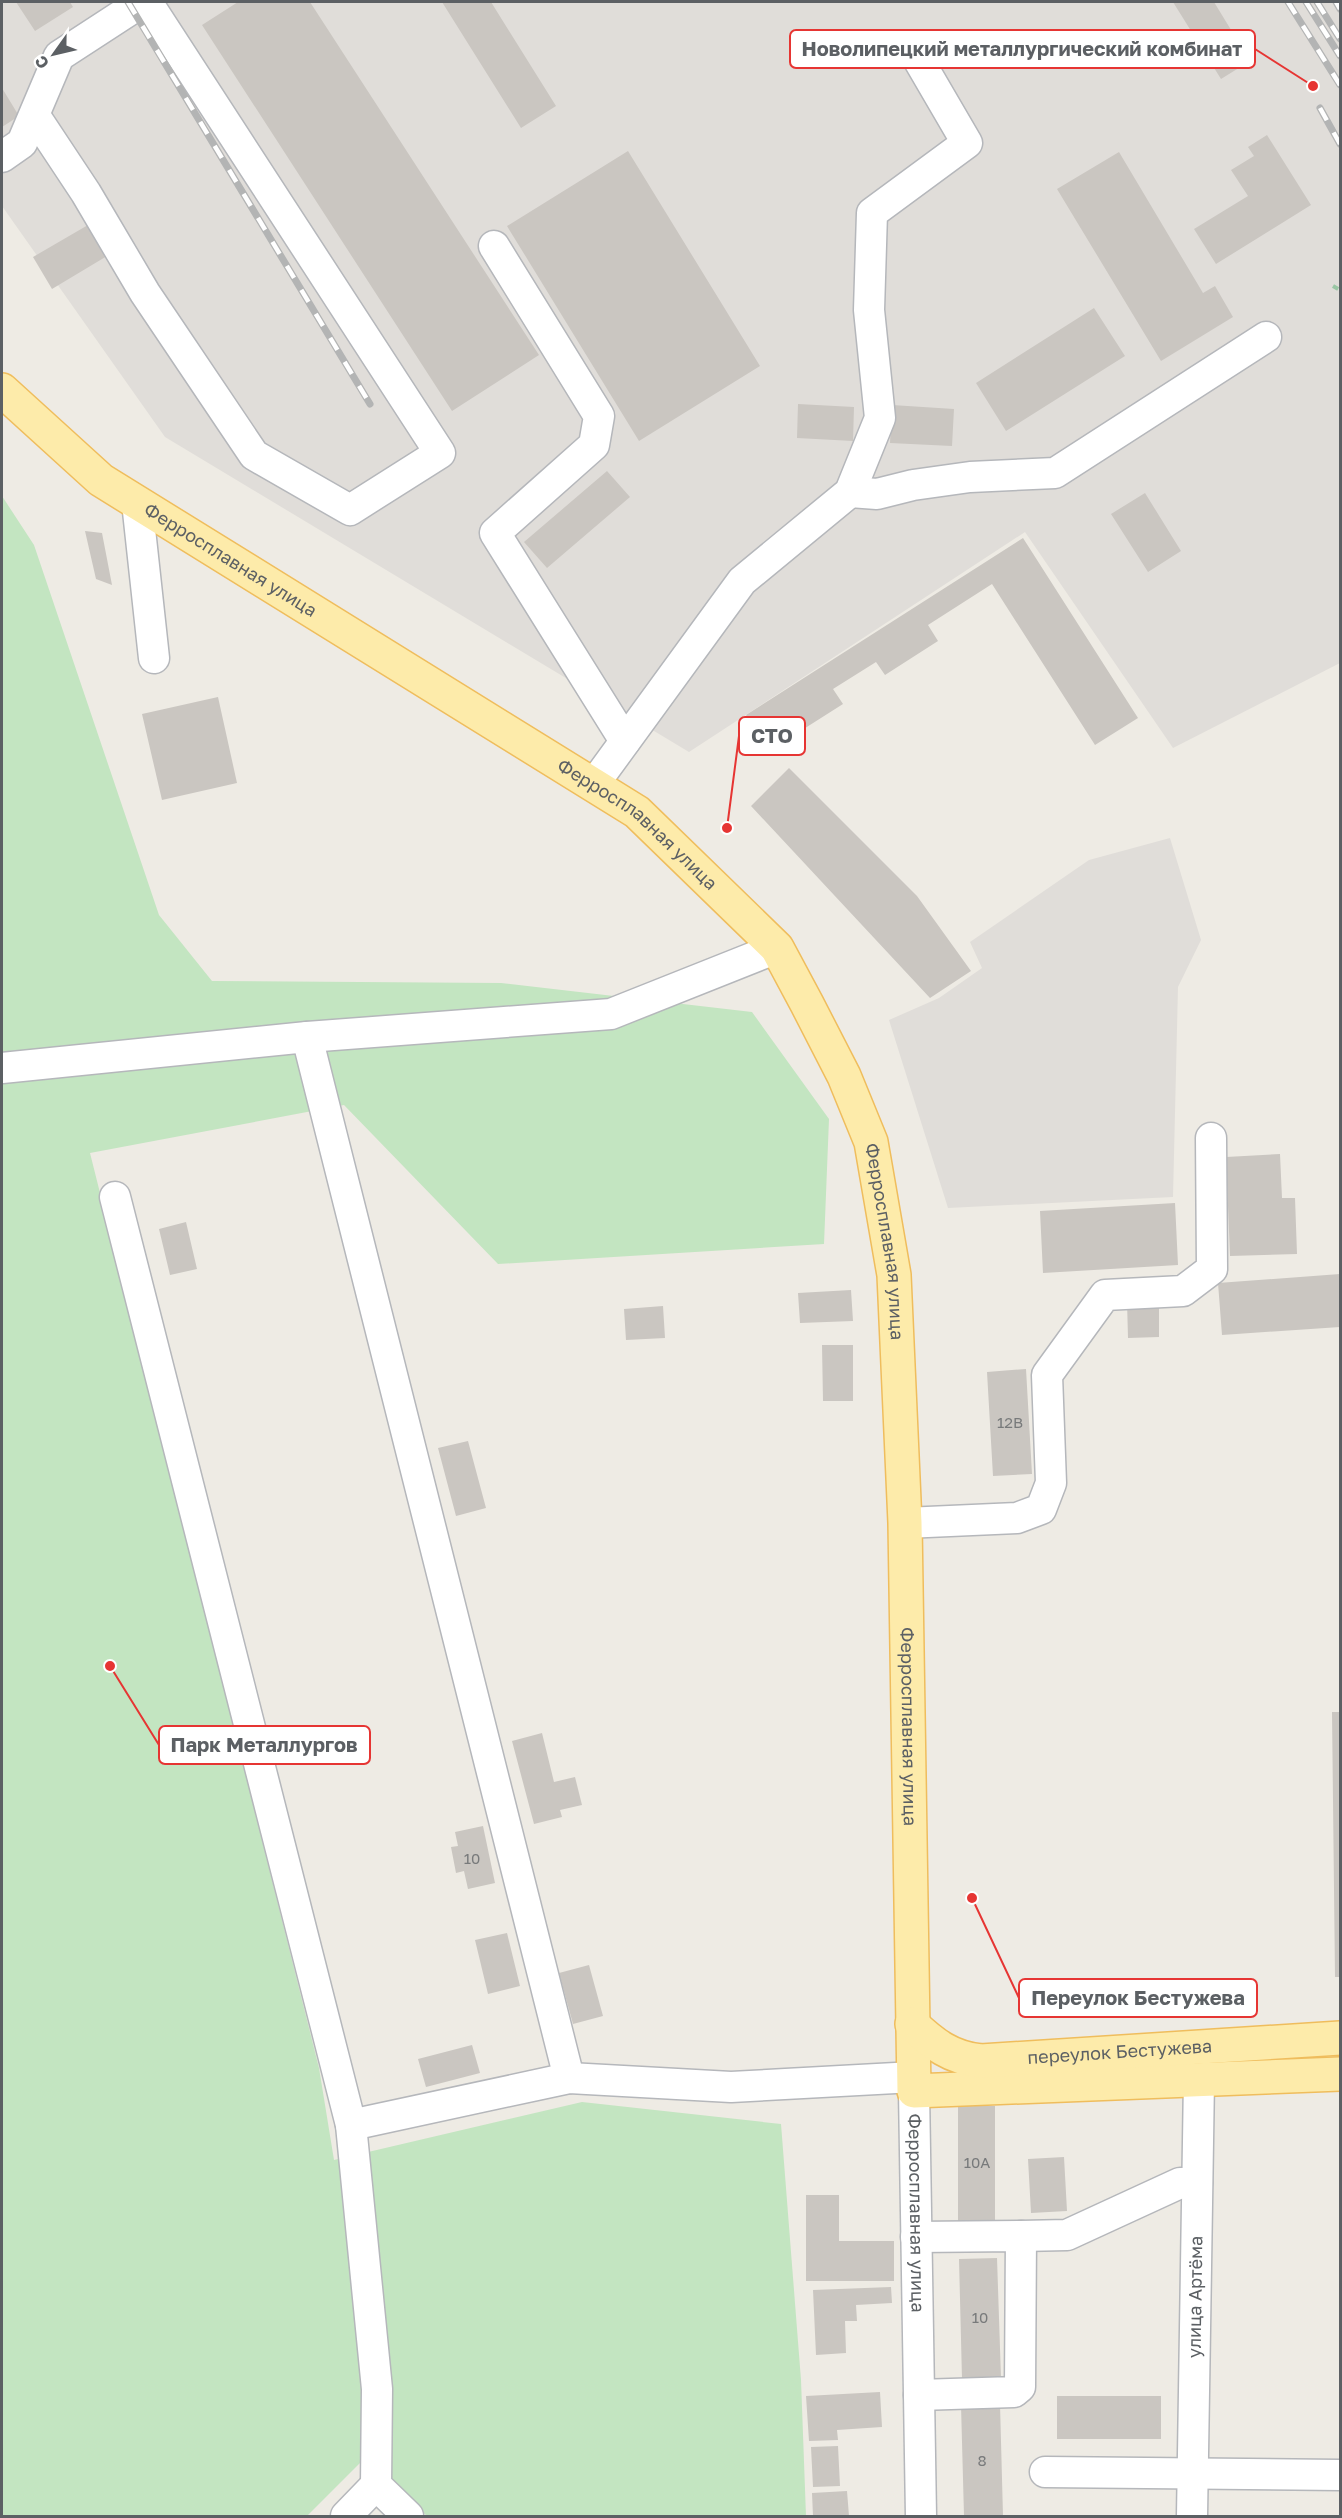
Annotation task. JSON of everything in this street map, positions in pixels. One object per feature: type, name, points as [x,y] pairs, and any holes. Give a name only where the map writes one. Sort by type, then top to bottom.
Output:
[{"type":"main road","name":"Ферросплавная улица","points":[[2,390],[101,480],[637,812],[777,948],[844,1076],[871,1142],[894,1275],[905,1523],[914,2084]]},
{"type":"main road","name":"переулок Бестужева","points":[[912,2024],[944,2052],[961,2059],[981,2061],[1341,2038]]},
{"type":"main road","name":"переулок Бестужева","points":[[914,2084],[1341,2074]]},
{"type":"street","points":[[2,157],[22,143],[59,56],[142,2]]},
{"type":"street","points":[[35,116],[86,193],[145,293],[254,455],[350,510],[440,453],[147,2]]},
{"type":"street","points":[[594,784],[742,581],[850,492],[880,418],[869,310],[872,213],[967,143],[911,46]]},
{"type":"street","points":[[494,246],[599,416],[594,445],[495,534],[625,741]]},
{"type":"street","points":[[850,492],[877,494],[913,485],[970,477],[1055,473],[1266,337]]},
{"type":"street","points":[[137,502],[154,658]]},
{"type":"street","points":[[2,1068],[307,1037],[611,1014],[777,948]]},
{"type":"street","points":[[307,1037],[569,2078]]},
{"type":"street","points":[[905,1523],[1017,1518],[1041,1509],[1051,1483],[1047,1375],[1105,1295],[1183,1290],[1212,1269],[1211,1138]]},
{"type":"street","points":[[115,1197],[351,2125],[377,2389],[376,2485],[346,2517]]},
{"type":"street","points":[[351,2125],[569,2078],[731,2087],[914,2084]]},
{"type":"street","name":"улица Артёма","points":[[1192,2517],[1199,2079]]},
{"type":"street","name":"Ферросплавная улица","points":[[914,2084],[921,2517]]},
{"type":"street","points":[[916,2237],[1067,2235],[1180,2183],[1197,2183]]},
{"type":"street","points":[[919,2395],[1014,2392],[1020,2387],[1021,2236]]},
{"type":"street","points":[[1045,2472],[1338,2473]]},
{"type":"street","points":[[376,2485],[408,2517]]},
{"type":"path","points":[[1333,286],[1341,290]]},
{"type":"shaded area","points":[[2,2],[1340,2],[1340,663],[1173,748],[1025,532],[689,752],[165,437],[2,206]]},
{"type":"shaded area","points":[[1170,838],[1201,940],[1178,987],[1173,1197],[948,1208],[889,1020],[939,998],[982,968],[970,942],[1089,860]]},
{"type":"green space","points":[[2,496],[34,545],[159,915],[212,981],[501,983],[752,1012],[829,1119],[824,1244],[498,1264],[344,1105],[90,1153],[319,2068],[334,2160],[582,2102],[781,2124],[801,2380],[806,2516],[427,2516],[364,2459],[307,2516],[2,2516]]},
{"type":"building","points":[[16,2],[70,2],[73,7],[35,31]]},
{"type":"building","points":[[238,2],[310,2],[539,355],[452,411],[202,25]]},
{"type":"building","points":[[442,2],[491,2],[556,106],[521,128]]},
{"type":"building","points":[[1173,2],[1214,2],[1250,61],[1221,79]]},
{"type":"building","points":[[2,88],[19,116],[2,127]]},
{"type":"building","points":[[1267,135],[1311,205],[1216,264],[1194,229],[1248,196],[1231,170],[1254,156],[1248,147]]},
{"type":"building","points":[[628,151],[760,366],[639,441],[507,226]]},
{"type":"building","points":[[1119,152],[1203,293],[1215,286],[1233,317],[1161,361],[1057,189]]},
{"type":"building","points":[[88,225],[107,256],[52,289],[33,257]]},
{"type":"building","points":[[1094,308],[1125,356],[1006,431],[976,383]]},
{"type":"building","points":[[798,404],[854,407],[853,441],[797,438]]},
{"type":"building","points":[[892,405],[954,409],[952,446],[890,443]]},
{"type":"building","points":[[607,471],[630,497],[547,568],[524,542]]},
{"type":"building","points":[[1145,493],[1181,551],[1148,572],[1111,514]]},
{"type":"building","points":[[85,531],[102,533],[112,585],[96,579]]},
{"type":"building","points":[[1023,538],[1138,718],[1095,745],[992,584],[928,625],[938,641],[885,675],[876,662],[833,689],[843,704],[769,751],[746,715]]},
{"type":"building","points":[[218,697],[237,783],[162,800],[142,714]]},
{"type":"building","points":[[789,768],[917,896],[971,971],[930,998],[751,806]]},
{"type":"building","points":[[1280,1154],[1282,1198],[1295,1198],[1297,1254],[1230,1256],[1226,1157]]},
{"type":"building","points":[[1175,1203],[1178,1265],[1043,1273],[1040,1211]]},
{"type":"building","points":[[186,1222],[197,1269],[170,1275],[159,1229]]},
{"type":"building","points":[[1340,1274],[1340,1327],[1222,1335],[1218,1283]]},
{"type":"building","points":[[851,1290],[853,1321],[800,1323],[798,1293]]},
{"type":"building","points":[[1127,1301],[1159,1301],[1159,1337],[1128,1338]]},
{"type":"building","points":[[663,1306],[665,1338],[626,1340],[624,1309]]},
{"type":"building","points":[[822,1345],[853,1345],[853,1401],[823,1401]]},
{"type":"building","points":[[1026,1369],[1032,1474],[993,1476],[987,1372]]},
{"type":"building","points":[[468,1441],[486,1508],[456,1516],[438,1448]]},
{"type":"building","points":[[1332,1712],[1340,1712],[1340,1977],[1335,1977]]},
{"type":"building","points":[[542,1733],[554,1782],[575,1777],[582,1805],[560,1810],[562,1817],[534,1824],[512,1741]]},
{"type":"building","points":[[483,1826],[495,1883],[468,1889],[464,1871],[456,1873],[451,1847],[458,1846],[455,1832]]},
{"type":"building","points":[[507,1933],[520,1986],[488,1994],[475,1940]]},
{"type":"building","points":[[589,1965],[603,2016],[573,2024],[559,1973]]},
{"type":"building","points":[[472,2045],[480,2073],[426,2087],[418,2059]]},
{"type":"building","points":[[958,2106],[995,2106],[995,2221],[958,2221]]},
{"type":"building","points":[[1064,2157],[1067,2211],[1031,2213],[1028,2159]]},
{"type":"building","points":[[806,2195],[839,2195],[839,2241],[894,2241],[894,2281],[806,2281]]},
{"type":"building","points":[[997,2258],[1001,2378],[962,2379],[959,2259]]},
{"type":"building","points":[[891,2287],[892,2303],[856,2305],[857,2321],[845,2321],[846,2353],[816,2355],[813,2290]]},
{"type":"building","points":[[880,2392],[882,2427],[837,2430],[838,2440],[809,2441],[806,2396]]},
{"type":"building","points":[[1057,2396],[1161,2396],[1161,2439],[1057,2439]]},
{"type":"building","points":[[1000,2404],[1003,2516],[964,2516],[961,2405]]},
{"type":"building","points":[[838,2446],[840,2486],[813,2487],[811,2447]]},
{"type":"building","points":[[847,2491],[849,2516],[813,2516],[812,2493]]},
{"type":"railway","points":[[128,2],[370,404]]},
{"type":"railway","points":[[1288,2],[1340,85]]},
{"type":"railway","points":[[1306,2],[1340,56]]},
{"type":"railway","points":[[1317,2],[1340,39]]},
{"type":"railway","points":[[1336,2],[1340,9]]},
{"type":"railway","points":[[1320,108],[1340,144]]},
{"type":"place","name":"Новолипецкий металлургический комбинат","points":[[1313,86]]},
{"type":"place","name":"СТО","points":[[727,828]]},
{"type":"place","name":"Парк Металлургов","points":[[110,1666]]},
{"type":"place","name":"Переулок Бестужева","points":[[972,1898]]}]
